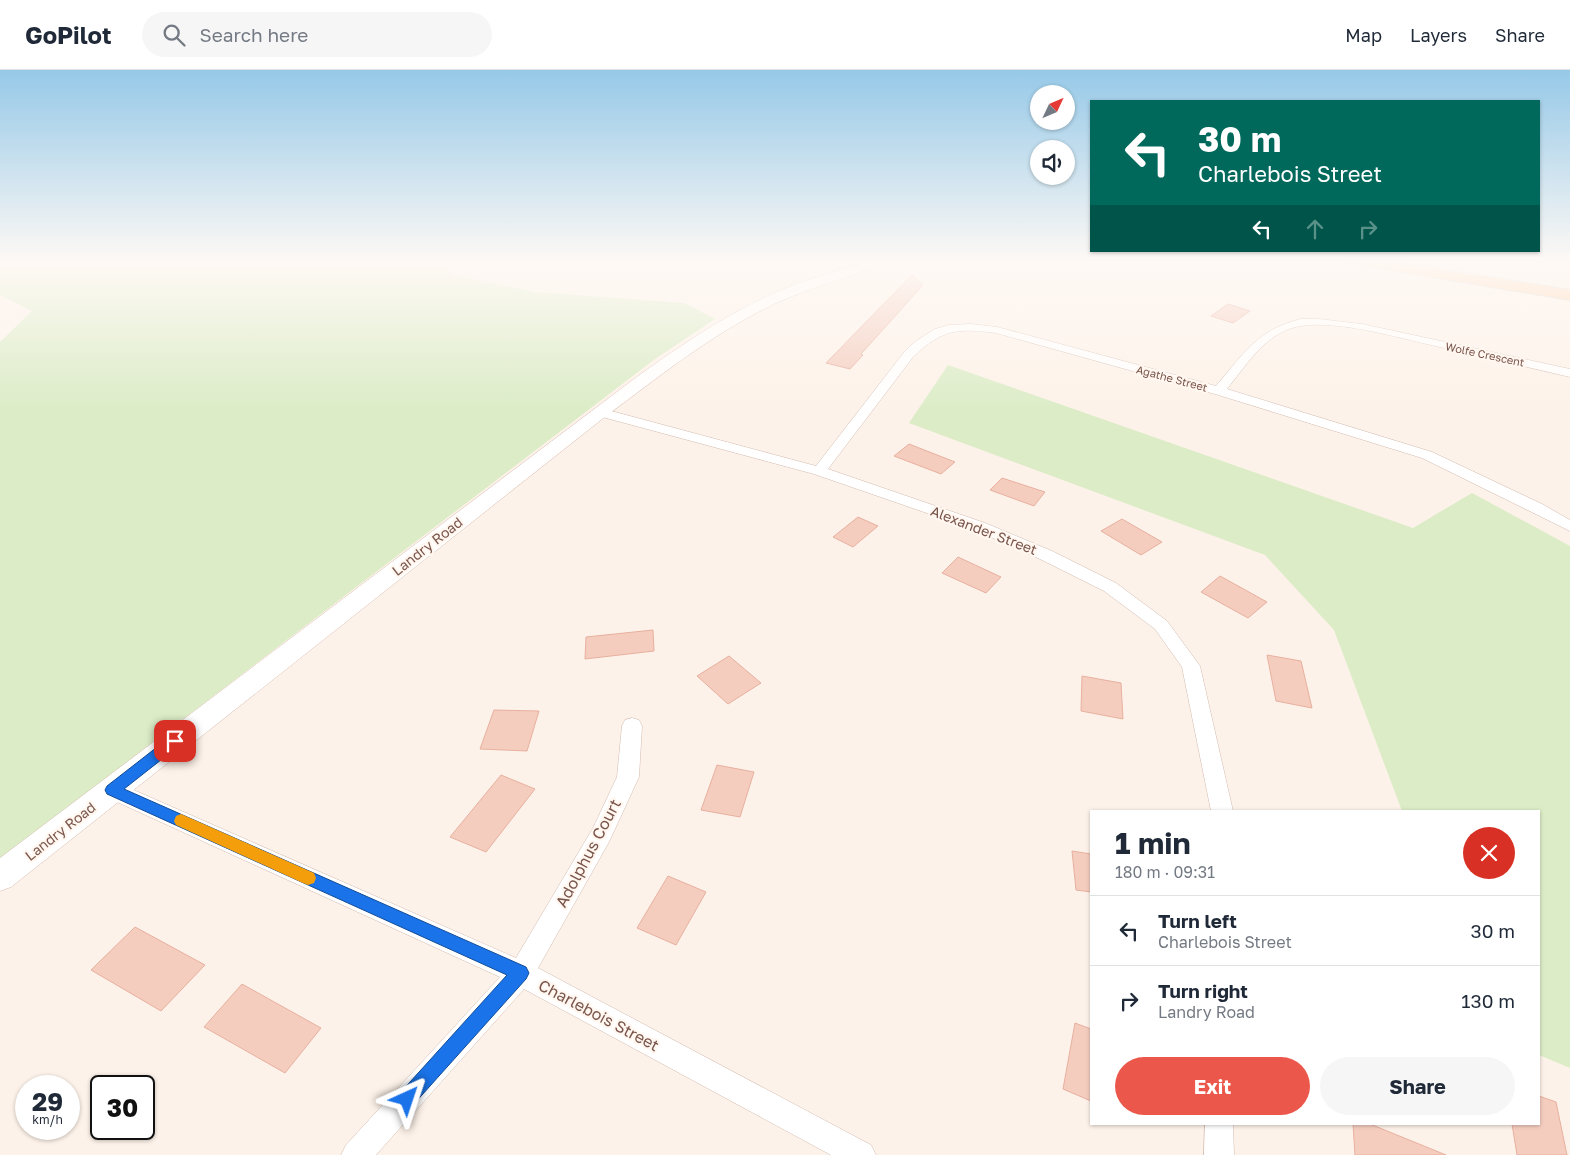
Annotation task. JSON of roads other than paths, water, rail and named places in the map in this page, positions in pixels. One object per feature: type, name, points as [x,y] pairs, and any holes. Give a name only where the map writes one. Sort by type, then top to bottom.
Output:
[{"type":"main road","name":"Landry Road","points":[[0,877],[600,412],[701,338],[749,311]]},
{"type":"street","name":"Wolfe Crescent","points":[[1219,391],[1260,343],[1286,326],[1311,322],[1347,325],[1387,332],[1570,372]]},
{"type":"street","name":"Agathe Street","points":[[819,471],[909,354],[925,338],[943,329],[968,326],[997,330],[1219,391],[1427,456],[1537,507],[1570,526]]},
{"type":"street","name":"Alexander Street","points":[[600,412],[819,471],[979,526],[1046,555],[1110,586],[1161,625],[1191,666],[1222,810]]},
{"type":"street","name":"Adolphus Court","points":[[356,1155],[521,973],[601,835],[628,778],[632,726]]},
{"type":"street","name":"Charlebois Street","points":[[112,790],[521,973],[861,1155]]},
{"type":"street","points":[[1219,1125],[1219,1155]]}]
